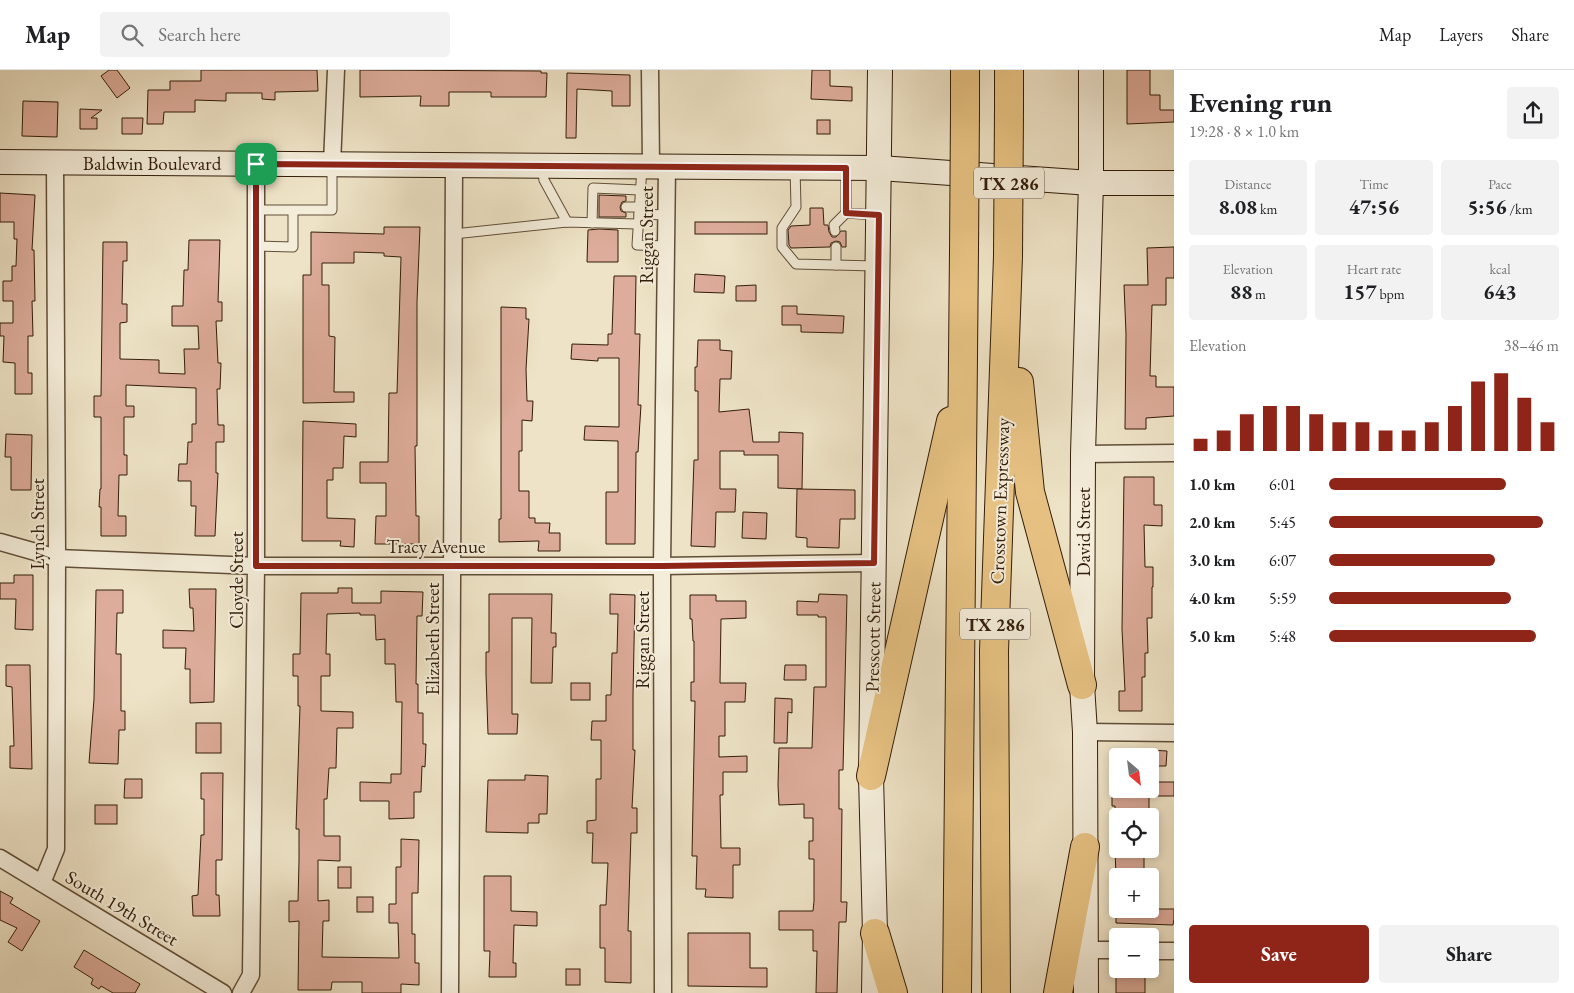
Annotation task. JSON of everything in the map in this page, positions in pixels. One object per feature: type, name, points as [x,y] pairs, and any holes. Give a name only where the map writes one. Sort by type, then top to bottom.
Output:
[{"type":"highway","name":"Crosstown Expressway","points":[[957,993],[965,70]]},
{"type":"highway","name":"Crosstown Expressway","points":[[996,993],[994,651],[1009,265],[1009,70]]},
{"type":"highway","points":[[1009,265],[1030,492],[1082,685]]},
{"type":"highway","points":[[871,776],[963,368]]},
{"type":"highway","points":[[1058,993],[1084,847]]},
{"type":"highway","points":[[875,933],[893,993]]},
{"type":"main road","name":"Presscott Street","points":[[874,993],[875,933],[871,776],[880,70]]},
{"type":"main road","name":"David Street","points":[[1086,993],[1087,950],[1084,847],[1086,732],[1082,685],[1083,454],[1091,183],[1091,70]]},
{"type":"main road","name":"Baldwin Boulevard","points":[[0,162],[542,166],[594,177],[653,166],[880,168],[1091,183],[1174,183]]},
{"type":"street","points":[[332,164],[336,70]]},
{"type":"street","name":"Riggan Street","points":[[650,70],[653,166],[666,215],[667,246],[662,566],[662,993]]},
{"type":"street","name":"Lynch Street","points":[[42,883],[56,849],[55,163]]},
{"type":"street","name":"Cloyde Street","points":[[241,993],[251,975],[256,566],[256,164]]},
{"type":"street","name":"Elizabeth Street","points":[[450,993],[454,165]]},
{"type":"street","points":[[1083,454],[1174,453]]},
{"type":"street","name":"Tracy Avenue","points":[[0,542],[57,558],[256,566],[662,566],[874,563]]},
{"type":"street","points":[[1086,732],[1174,733]]},
{"type":"street","name":"South 19th Street","points":[[0,858],[222,993]]},
{"type":"street","points":[[1087,950],[1109,950]]},
{"type":"street","points":[[1159,951],[1174,951]]},
{"type":"lane","points":[[256,210],[332,210],[332,164]]},
{"type":"lane","points":[[542,166],[544,180],[567,222]]},
{"type":"lane","points":[[653,166],[640,190],[637,245],[667,246]]},
{"type":"lane","points":[[795,167],[796,207],[782,228],[782,246],[796,264],[878,266]]},
{"type":"lane","points":[[834,232],[834,225],[846,213],[846,168]]},
{"type":"lane","points":[[592,223],[596,206],[594,177],[640,190]]},
{"type":"lane","points":[[626,207],[666,215]]},
{"type":"lane","points":[[256,246],[293,247],[293,211]]},
{"type":"lane","points":[[846,213],[879,215]]},
{"type":"lane","points":[[454,234],[567,222],[638,224]]},
{"type":"lane","points":[[836,247],[836,265]]},
{"type":"building","points":[[109,70],[117,70],[130,88],[117,98],[101,76]]},
{"type":"building","points":[[201,70],[317,70],[318,91],[275,92],[275,100],[262,99],[262,93],[226,93],[226,101],[195,100],[195,112],[164,112],[163,124],[147,124],[148,90],[170,90],[170,81],[201,81]]},
{"type":"building","points":[[360,70],[541,71],[541,73],[547,73],[546,97],[491,97],[491,92],[449,92],[449,106],[420,106],[421,96],[360,97]]},
{"type":"building","points":[[812,70],[830,70],[830,86],[852,87],[852,101],[811,99]]},
{"type":"building","points":[[1127,70],[1150,70],[1150,95],[1160,95],[1160,110],[1174,110],[1174,122],[1127,124]]},
{"type":"building","points":[[567,73],[630,75],[630,106],[612,106],[612,91],[577,89],[576,138],[566,138]]},
{"type":"building","points":[[23,101],[58,102],[57,137],[22,136]]},
{"type":"building","points":[[80,109],[102,110],[91,118],[97,118],[97,129],[80,129]]},
{"type":"building","points":[[122,118],[143,118],[142,134],[122,134]]},
{"type":"building","points":[[817,120],[830,120],[830,134],[817,134]]},
{"type":"building","points":[[0,193],[35,195],[32,250],[34,250],[35,301],[32,301],[33,336],[28,336],[28,373],[32,373],[32,394],[15,394],[15,363],[3,362],[4,336],[0,336],[0,323],[13,323],[13,301],[3,301],[3,281],[12,281],[12,266],[16,266],[17,239],[14,239],[14,222],[0,222]]},
{"type":"building","points":[[599,195],[626,196],[626,201],[622,202],[620,207],[621,211],[626,213],[626,217],[599,217]]},
{"type":"building","points":[[810,208],[823,208],[824,225],[828,225],[832,237],[836,237],[841,231],[846,231],[846,247],[842,247],[840,242],[836,241],[831,243],[830,247],[791,248],[788,230],[791,226],[810,225]]},
{"type":"building","points":[[695,222],[767,222],[767,234],[695,234]]},
{"type":"building","points":[[384,227],[420,227],[417,302],[417,446],[415,446],[416,516],[419,516],[419,544],[375,544],[376,516],[386,516],[386,483],[360,483],[360,462],[388,462],[389,393],[397,393],[401,257],[384,256],[384,253],[354,252],[354,263],[322,263],[322,285],[329,285],[329,336],[335,337],[334,392],[354,392],[354,402],[303,403],[303,275],[311,275],[311,232],[384,234]]},
{"type":"building","points":[[588,230],[618,230],[618,262],[587,262]]},
{"type":"building","points":[[189,240],[220,240],[218,302],[222,302],[222,321],[216,321],[218,363],[221,363],[220,389],[217,389],[218,425],[224,425],[224,442],[216,442],[216,473],[218,473],[215,536],[195,536],[196,506],[191,506],[191,481],[178,481],[179,464],[187,464],[188,442],[192,442],[192,424],[196,424],[196,388],[126,385],[126,406],[134,406],[134,417],[124,417],[124,455],[127,455],[127,475],[119,475],[118,516],[126,516],[126,536],[101,536],[101,507],[99,507],[101,489],[101,417],[94,417],[94,396],[101,396],[103,242],[127,242],[127,261],[123,261],[122,304],[127,304],[127,322],[120,323],[120,359],[159,360],[159,373],[185,374],[184,349],[199,349],[198,326],[172,326],[172,306],[183,306],[184,270],[188,270]]},
{"type":"building","points":[[1174,247],[1174,278],[1166,278],[1166,305],[1152,305],[1150,376],[1156,376],[1156,387],[1174,387],[1174,416],[1146,418],[1146,429],[1125,429],[1126,334],[1124,285],[1148,285],[1147,248]]},
{"type":"building","points":[[695,274],[725,276],[724,293],[694,292]]},
{"type":"building","points":[[614,276],[636,276],[635,334],[640,334],[638,405],[641,405],[638,452],[636,452],[635,544],[606,544],[606,492],[618,492],[618,441],[584,440],[585,426],[619,427],[619,358],[598,358],[598,361],[571,359],[572,344],[608,345],[608,334],[612,334]]},
{"type":"building","points":[[756,285],[756,301],[736,301],[736,286]]},
{"type":"building","points":[[782,306],[797,306],[797,314],[844,316],[843,333],[801,332],[801,325],[782,325]]},
{"type":"building","points":[[501,307],[526,308],[526,319],[529,319],[526,369],[527,401],[533,401],[532,421],[522,420],[522,451],[519,451],[519,491],[529,491],[529,518],[535,518],[535,523],[550,523],[549,533],[560,533],[560,551],[538,551],[539,541],[499,542],[499,519],[501,519]]},
{"type":"building","points":[[698,340],[720,340],[720,350],[732,351],[731,379],[720,379],[719,412],[749,409],[753,442],[779,442],[779,432],[803,433],[802,489],[778,488],[778,455],[744,455],[744,451],[720,451],[720,489],[736,489],[735,512],[716,512],[715,547],[691,546],[694,460],[698,460],[698,391],[695,391],[695,367],[697,367]]},
{"type":"building","points":[[303,421],[356,424],[356,437],[344,436],[343,468],[333,468],[333,480],[327,480],[327,518],[355,519],[354,547],[340,546],[341,541],[302,541]]},
{"type":"building","points":[[6,434],[32,435],[31,490],[11,490],[11,457],[5,457]]},
{"type":"building","points":[[1124,477],[1154,477],[1154,505],[1162,505],[1162,526],[1144,525],[1145,567],[1153,567],[1153,587],[1152,618],[1147,618],[1148,653],[1145,653],[1145,677],[1142,677],[1142,711],[1119,711],[1119,691],[1125,691],[1122,629]]},
{"type":"building","points":[[797,489],[855,490],[855,519],[840,519],[839,548],[807,547],[807,538],[796,537]]},
{"type":"building","points":[[743,512],[767,513],[766,539],[742,538]]},
{"type":"building","points":[[14,575],[33,575],[33,630],[15,629],[16,599],[0,599],[0,583],[14,583]]},
{"type":"building","points":[[338,588],[352,588],[352,603],[381,603],[381,591],[423,592],[422,616],[417,616],[416,684],[418,684],[418,713],[423,713],[423,744],[426,744],[425,767],[422,766],[421,792],[414,792],[414,818],[389,819],[389,801],[360,801],[360,782],[391,783],[391,774],[401,774],[402,702],[396,702],[395,664],[385,664],[385,639],[376,640],[375,615],[360,615],[360,613],[327,614],[326,654],[330,654],[330,676],[321,676],[321,711],[353,712],[353,728],[337,728],[336,768],[329,768],[327,799],[324,799],[324,836],[340,836],[340,861],[318,860],[318,901],[329,900],[329,921],[323,921],[322,957],[399,958],[398,923],[389,923],[389,904],[396,904],[396,867],[401,867],[401,839],[419,840],[418,893],[412,893],[412,934],[415,934],[415,963],[419,963],[419,985],[401,984],[401,993],[362,993],[362,982],[332,982],[331,990],[298,990],[299,921],[289,922],[289,901],[298,901],[299,861],[299,829],[296,829],[300,706],[298,706],[298,676],[293,676],[293,654],[300,654],[301,593],[338,593]]},
{"type":"building","points":[[189,589],[216,589],[214,702],[190,703],[190,669],[185,669],[186,648],[163,648],[163,630],[194,631],[193,608],[190,608]]},
{"type":"building","points":[[96,590],[123,590],[123,613],[117,613],[116,654],[121,654],[121,711],[125,711],[125,730],[119,730],[118,764],[89,763],[94,699]]},
{"type":"building","points":[[489,594],[552,594],[551,633],[556,633],[556,647],[553,647],[552,683],[531,683],[532,618],[512,618],[512,714],[518,714],[517,734],[488,734],[486,652],[489,652]]},
{"type":"building","points":[[610,594],[635,595],[633,750],[635,750],[632,808],[637,808],[637,833],[631,833],[628,931],[631,931],[631,983],[605,982],[605,948],[600,948],[600,905],[606,905],[608,863],[592,863],[593,833],[587,833],[587,821],[596,820],[596,779],[601,779],[601,740],[591,740],[592,721],[606,721],[606,695],[611,695],[612,653],[617,653],[618,614],[610,614]]},
{"type":"building","points":[[819,594],[847,595],[843,770],[839,770],[839,809],[842,809],[841,902],[847,902],[846,922],[839,922],[837,993],[816,993],[817,951],[813,951],[813,930],[779,930],[779,911],[813,911],[814,859],[809,859],[809,841],[813,841],[813,818],[804,818],[804,804],[779,805],[778,785],[779,748],[812,748],[814,687],[826,687],[826,617],[797,615],[797,601],[818,602]]},
{"type":"building","points":[[690,595],[716,595],[716,601],[746,601],[746,618],[721,619],[720,683],[746,683],[745,702],[725,702],[725,736],[719,736],[719,757],[747,756],[747,772],[723,772],[723,795],[720,795],[721,848],[740,848],[740,865],[733,865],[733,898],[705,897],[706,889],[696,889],[697,856],[692,856],[695,701],[691,701],[691,682],[694,682],[694,641],[692,619],[690,619]]},
{"type":"building","points":[[6,665],[30,665],[32,769],[10,768],[10,746],[14,746],[12,687],[6,686]]},
{"type":"building","points":[[785,665],[806,665],[806,680],[784,680]]},
{"type":"building","points":[[571,683],[590,683],[590,700],[571,700]]},
{"type":"building","points":[[775,698],[792,699],[792,713],[788,712],[787,743],[774,743]]},
{"type":"building","points":[[196,723],[221,723],[221,753],[196,753]]},
{"type":"building","points":[[1159,751],[1167,751],[1166,766],[1159,766]]},
{"type":"building","points":[[201,773],[223,773],[222,860],[216,860],[216,895],[219,895],[220,916],[193,916],[192,896],[198,895],[201,835],[204,835],[204,799],[201,799]]},
{"type":"building","points":[[525,775],[548,776],[547,814],[539,814],[539,823],[528,823],[528,833],[486,832],[488,780],[525,780]]},
{"type":"building","points":[[125,779],[142,779],[142,798],[124,798]]},
{"type":"building","points":[[1159,782],[1174,782],[1174,796],[1159,796]]},
{"type":"building","points":[[1112,798],[1149,798],[1149,808],[1115,808],[1115,806],[1112,806]]},
{"type":"building","points":[[95,805],[117,805],[117,824],[95,824]]},
{"type":"building","points":[[1115,858],[1144,858],[1144,868],[1116,868]]},
{"type":"building","points":[[338,867],[351,867],[351,888],[338,888]]},
{"type":"building","points":[[484,876],[511,876],[511,911],[537,912],[537,926],[514,925],[513,963],[516,963],[516,977],[489,977],[490,951],[484,951]]},
{"type":"building","points":[[0,891],[13,898],[10,903],[40,921],[22,951],[8,942],[17,928],[0,920]]},
{"type":"building","points":[[357,897],[373,897],[373,912],[357,912]]},
{"type":"building","points":[[1159,909],[1174,909],[1173,925],[1116,923],[1116,918],[1159,918]]},
{"type":"building","points":[[688,933],[750,933],[750,968],[767,968],[767,987],[688,986]]},
{"type":"building","points":[[84,950],[140,984],[135,993],[113,993],[101,986],[99,989],[91,984],[93,979],[74,967]]},
{"type":"building","points":[[566,969],[580,969],[580,985],[566,985]]},
{"type":"building","points":[[1116,978],[1145,978],[1145,993],[1116,993]]},
{"type":"route","points":[[256,164],[846,168],[846,213],[879,215],[874,563],[662,566],[256,566],[256,164]]}]
